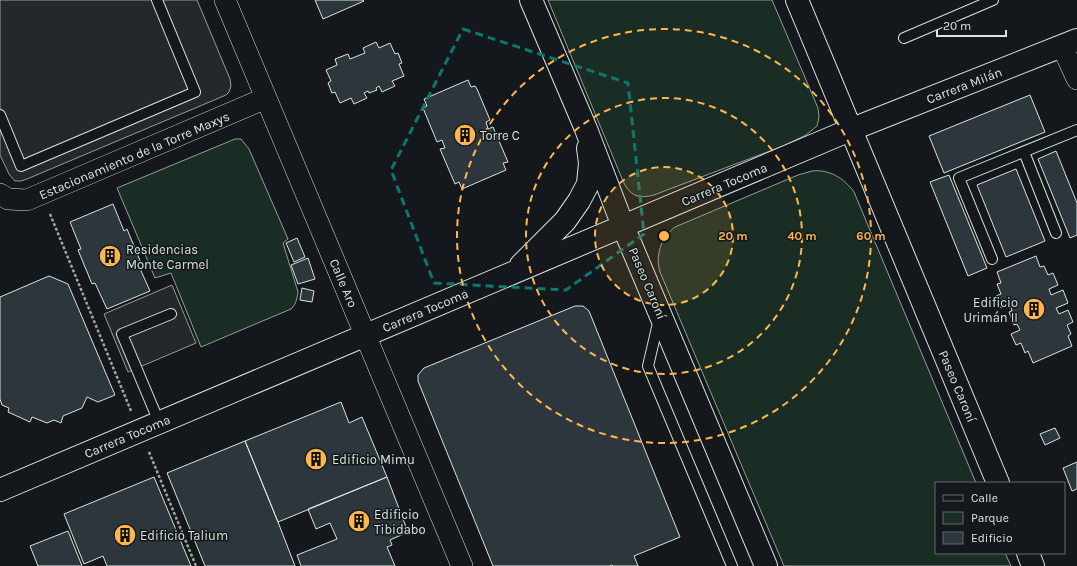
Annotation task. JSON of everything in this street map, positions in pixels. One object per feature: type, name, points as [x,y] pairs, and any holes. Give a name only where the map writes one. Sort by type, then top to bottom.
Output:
[{"type":"street","name":"Calle Aro","points":[[225,0],[462,566]]},
{"type":"street","name":"Paseo Caroní","points":[[531,0],[586,129],[623,226],[766,566]]},
{"type":"street","name":"Paseo Caroní","points":[[797,0],[998,482]]},
{"type":"street","points":[[1070,43],[1077,79]]},
{"type":"street","name":"Carrera Milán","points":[[850,130],[1070,43]]},
{"type":"street","name":"Estacionamiento de la Torre Maxys","points":[[0,194],[8,199],[28,200],[266,98]]},
{"type":"street","points":[[513,272],[565,221],[588,184],[590,163],[586,129]]},
{"type":"street","name":"Carrera Tocoma","points":[[0,490],[850,130]]},
{"type":"street","points":[[1028,554],[1033,566]]},
{"type":"lane","points":[[0,115],[21,166],[195,92],[157,0]]},
{"type":"lane","points":[[904,38],[993,0]]},
{"type":"lane","points":[[992,259],[959,178],[1077,130]]},
{"type":"lane","points":[[1024,152],[1056,233]]},
{"type":"lane","points":[[660,313],[648,366],[732,566]]},
{"type":"lane","points":[[150,426],[122,334],[171,314]]},
{"type":"path","points":[[41,194],[150,426],[196,566]]},
{"type":"highlighted area","points":[[463,29],[628,83],[644,234],[566,290],[434,283],[391,170]]},
{"type":"green space","points":[[548,0],[772,0],[818,108],[819,117],[817,126],[806,135],[783,146],[654,195],[643,197],[635,195],[629,190],[623,181]]},
{"type":"green space","points":[[235,139],[241,139],[249,149],[288,239],[283,243],[298,295],[291,309],[201,347],[171,273],[155,278],[117,188]]},
{"type":"green space","points":[[812,171],[824,171],[841,179],[854,192],[976,482],[935,482],[935,554],[1005,554],[1011,566],[784,566],[660,272],[658,259],[660,247],[666,236],[675,227],[798,175]]},
{"type":"shaded area","points":[[0,0],[197,0],[230,79],[231,86],[229,92],[226,95],[27,179],[15,181],[9,174],[0,155]]},
{"type":"shaded area","points":[[172,285],[196,343],[128,372],[104,314]]},
{"type":"building","points":[[315,0],[363,0],[364,1],[323,19]]},
{"type":"building","points":[[376,42],[379,48],[390,43],[395,54],[398,53],[402,63],[399,64],[404,76],[392,81],[395,86],[382,92],[379,86],[376,88],[377,90],[364,93],[367,98],[354,104],[351,98],[340,103],[335,92],[332,93],[328,83],[331,81],[326,70],[337,65],[335,59],[348,54],[350,59],[365,53],[363,48]]},
{"type":"building","name":"Torre C","points":[[468,80],[471,87],[475,86],[477,89],[490,120],[486,122],[488,129],[493,127],[508,162],[503,163],[506,170],[462,189],[459,182],[455,184],[440,149],[445,148],[442,140],[437,142],[423,108],[427,106],[424,99]]},
{"type":"building","points":[[1030,95],[1045,132],[944,173],[929,136]]},
{"type":"building","points":[[1056,151],[1077,203],[1077,235],[1070,238],[1038,159]]},
{"type":"building","points":[[1016,169],[1045,241],[1006,257],[977,185]]},
{"type":"building","points":[[949,175],[987,268],[968,276],[930,182]]},
{"type":"building","name":"Residencias Monte Carmel","points":[[113,204],[124,231],[127,229],[141,263],[138,264],[150,291],[107,309],[95,283],[92,284],[78,250],[81,249],[70,222]]},
{"type":"building","points":[[297,238],[305,257],[294,262],[286,243]]},
{"type":"building","name":"Edificio Urimán II","points":[[1036,256],[1040,267],[1044,266],[1048,275],[1053,273],[1058,285],[1049,289],[1051,295],[1063,290],[1068,303],[1056,308],[1059,314],[1068,310],[1073,322],[1067,325],[1071,334],[1068,336],[1072,346],[1033,363],[1028,351],[1025,353],[1021,343],[1016,345],[1011,334],[1020,330],[1017,324],[1014,325],[1009,312],[1012,311],[1010,305],[1001,308],[996,296],[1001,294],[997,284],[1001,283],[997,272]]},
{"type":"building","points":[[308,258],[315,279],[298,284],[291,265]]},
{"type":"building","points":[[49,276],[68,284],[115,395],[98,402],[87,397],[82,408],[63,416],[61,423],[54,420],[47,423],[32,417],[30,422],[8,412],[9,408],[2,405],[0,399],[0,297]]},
{"type":"building","points":[[302,288],[314,291],[312,302],[300,300]]},
{"type":"building","points":[[575,306],[583,306],[589,311],[680,537],[634,556],[638,566],[493,566],[418,381],[418,375],[424,368]]},
{"type":"building","name":"Edificio Mimu","points":[[341,402],[349,423],[362,417],[387,477],[278,522],[245,441]]},
{"type":"building","points":[[1055,428],[1060,438],[1045,445],[1040,434]]},
{"type":"building","points":[[245,441],[295,566],[205,566],[167,473]]},
{"type":"building","points":[[1077,462],[1077,489],[1072,491],[1063,468]]},
{"type":"building","name":"Edificio Talium","points":[[154,477],[191,566],[107,566],[103,556],[84,564],[64,514]]},
{"type":"building","name":"Edificio Tibidabo","points":[[387,477],[408,532],[390,540],[392,545],[387,547],[395,566],[301,566],[297,555],[337,539],[330,523],[316,529],[308,509]]},
{"type":"building","points":[[68,531],[82,566],[38,566],[30,546]]},
{"type":"place","name":"Torre C","points":[[465,135]]},
{"type":"place","name":"Residencias Monte Carmel","points":[[110,256]]},
{"type":"place","name":"Edificio Urimán II","points":[[1034,309]]},
{"type":"place","name":"Edificio Mimu","points":[[316,459]]},
{"type":"place","name":"Edificio Tibidabo","points":[[359,521]]},
{"type":"place","name":"Edificio Talium","points":[[125,535]]}]
